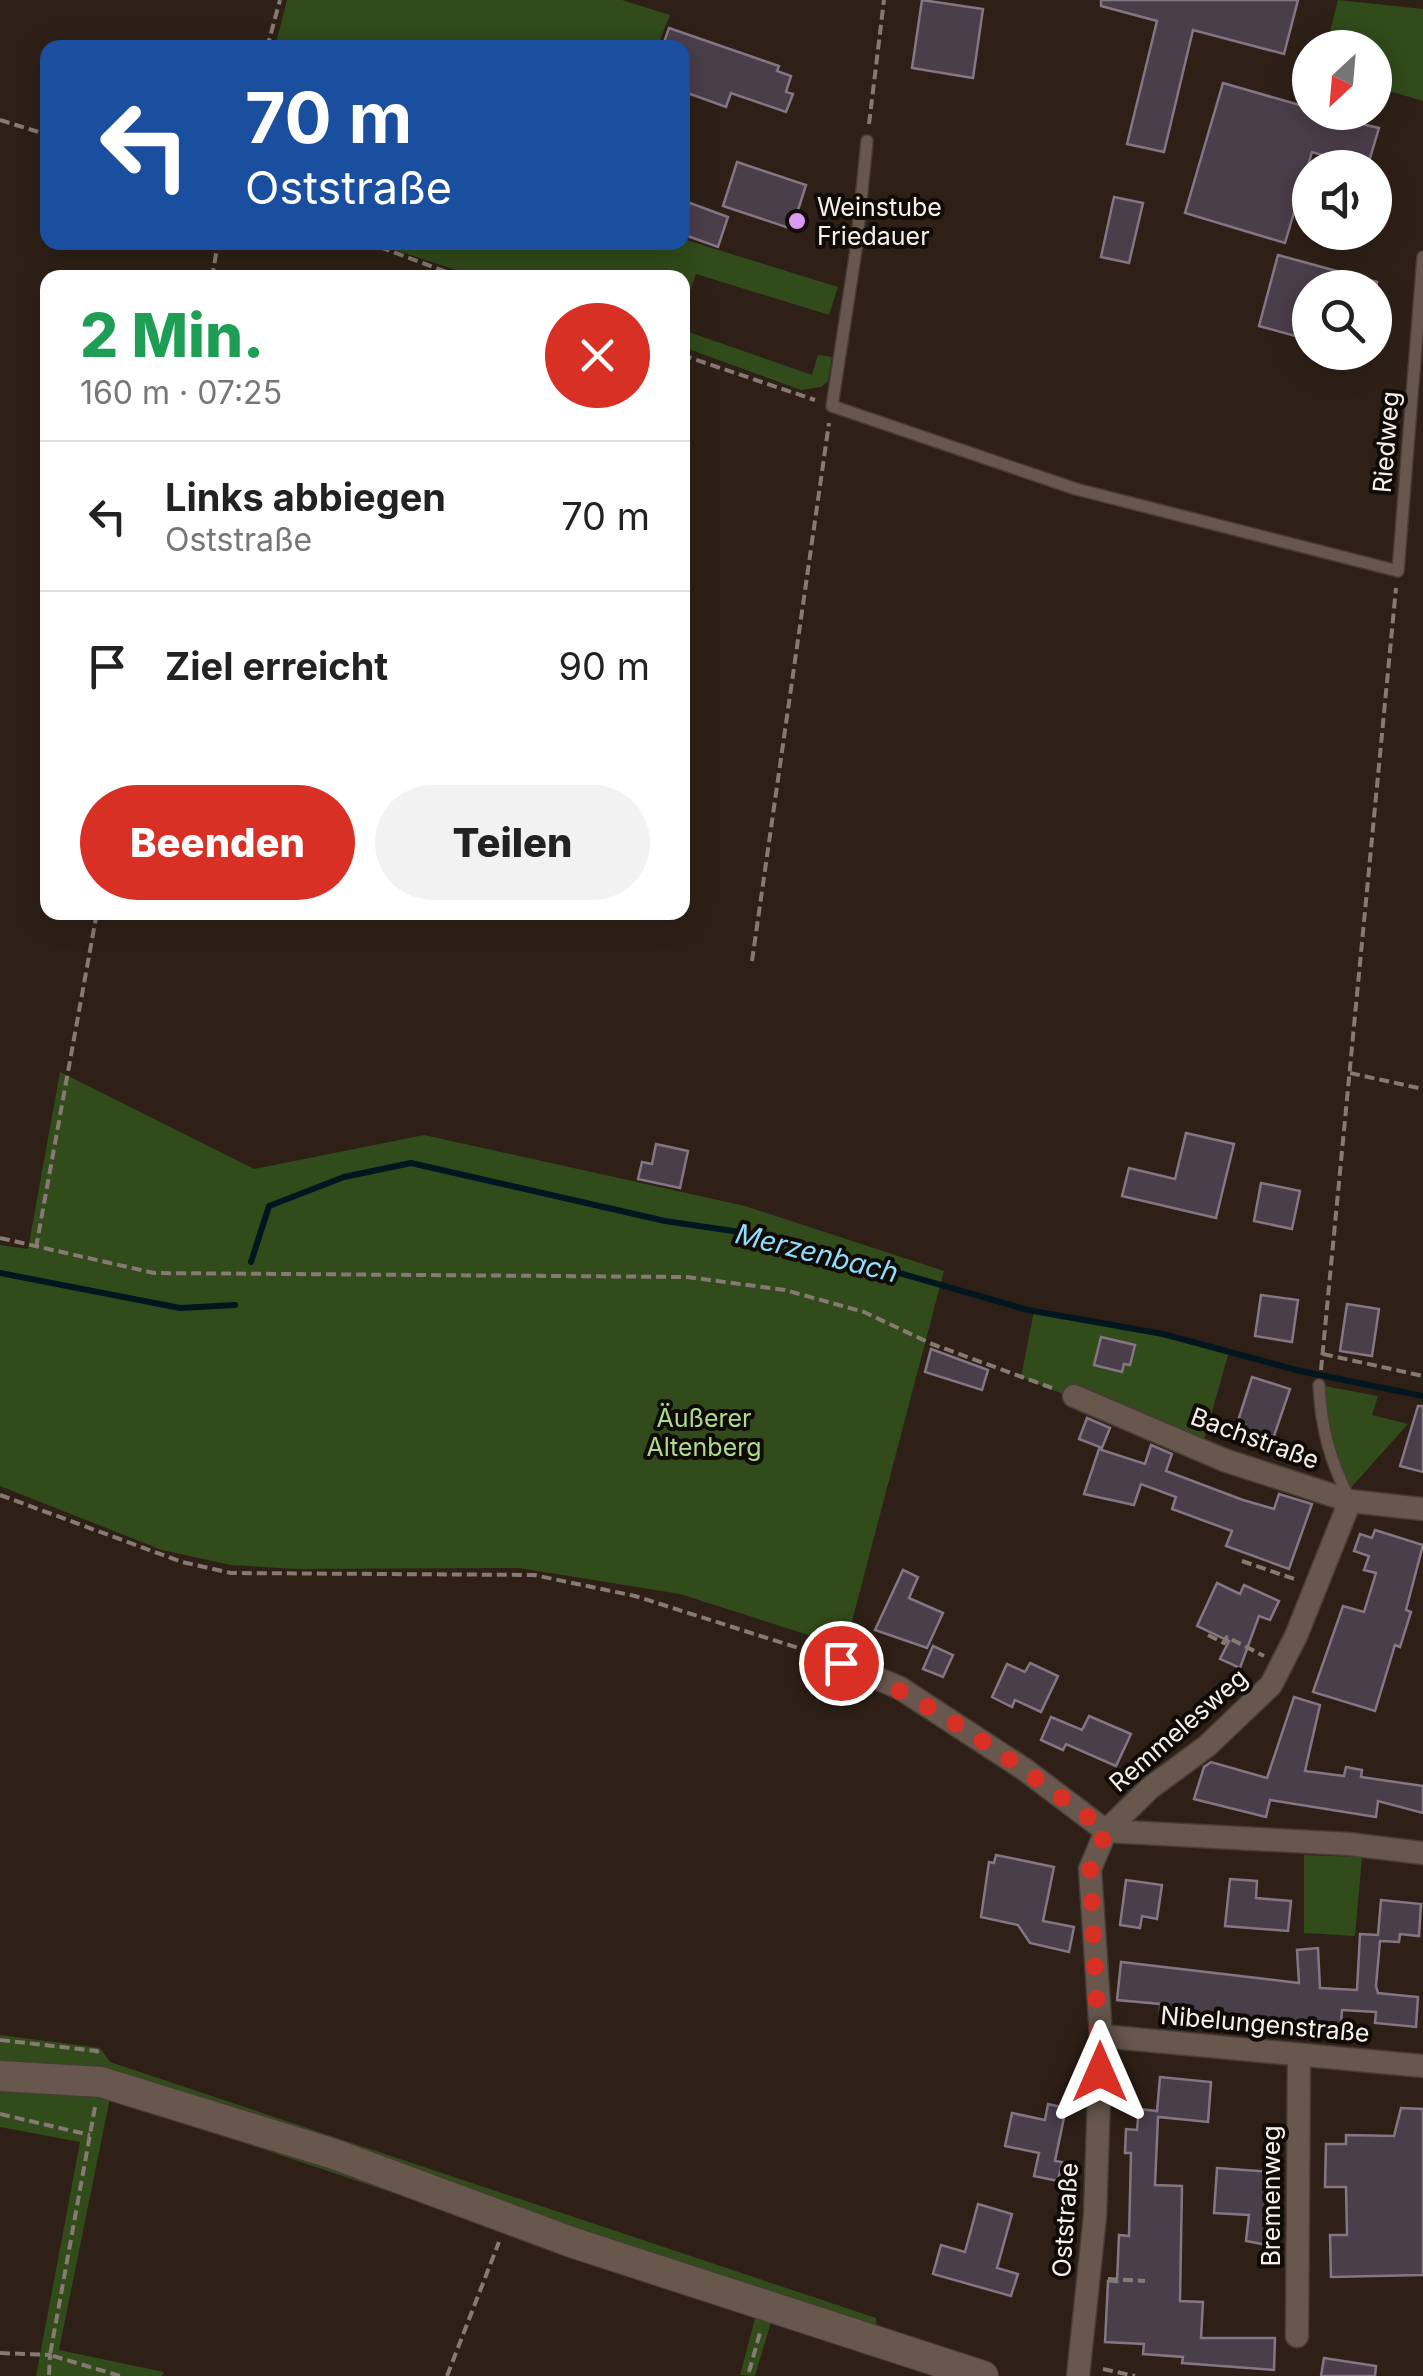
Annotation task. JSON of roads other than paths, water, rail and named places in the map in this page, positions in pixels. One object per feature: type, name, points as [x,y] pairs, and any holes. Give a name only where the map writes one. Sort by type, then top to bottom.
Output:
[{"type":"main road","points":[[0,2076],[101,2082],[334,2154],[508,2219],[983,2376]]},
{"type":"street","name":"Bachstraße","points":[[1074,1396],[1224,1460],[1350,1501],[1423,1510]]},
{"type":"street","name":"Remmelesweg","points":[[1106,1831],[1150,1788],[1207,1746],[1271,1685],[1350,1501]]},
{"type":"street","points":[[831,1659],[900,1688],[1024,1769],[1106,1831],[1349,1844],[1423,1853]]},
{"type":"street","name":"Oststraße","points":[[1078,2370],[1096,2216],[1101,2036],[1090,1869],[1106,1831]]},
{"type":"street","name":"Nibelungenstraße","points":[[1101,2036],[1423,2066]]},
{"type":"street","name":"Bremenweg","points":[[1298,2336],[1300,2056]]},
{"type":"lane","name":"Riedweg","points":[[867,140],[856,250],[832,406],[1076,489],[1398,571],[1423,257]]},
{"type":"lane","points":[[1319,1385],[1320,1423],[1331,1462],[1350,1501]]},
{"type":"waterway","name":"Merzenbach","points":[[251,1262],[269,1206],[344,1177],[411,1163],[665,1221],[774,1237],[1028,1310],[1163,1334],[1300,1371],[1423,1396]]},
{"type":"waterway","name":"Merzenbach","points":[[0,1273],[180,1308],[235,1305]]},
{"type":"place","name":"Weinstube Friedauer","points":[[797,221]]},
{"type":"park label","name":"Äußerer Altenberg","points":[[704,1432]]}]
